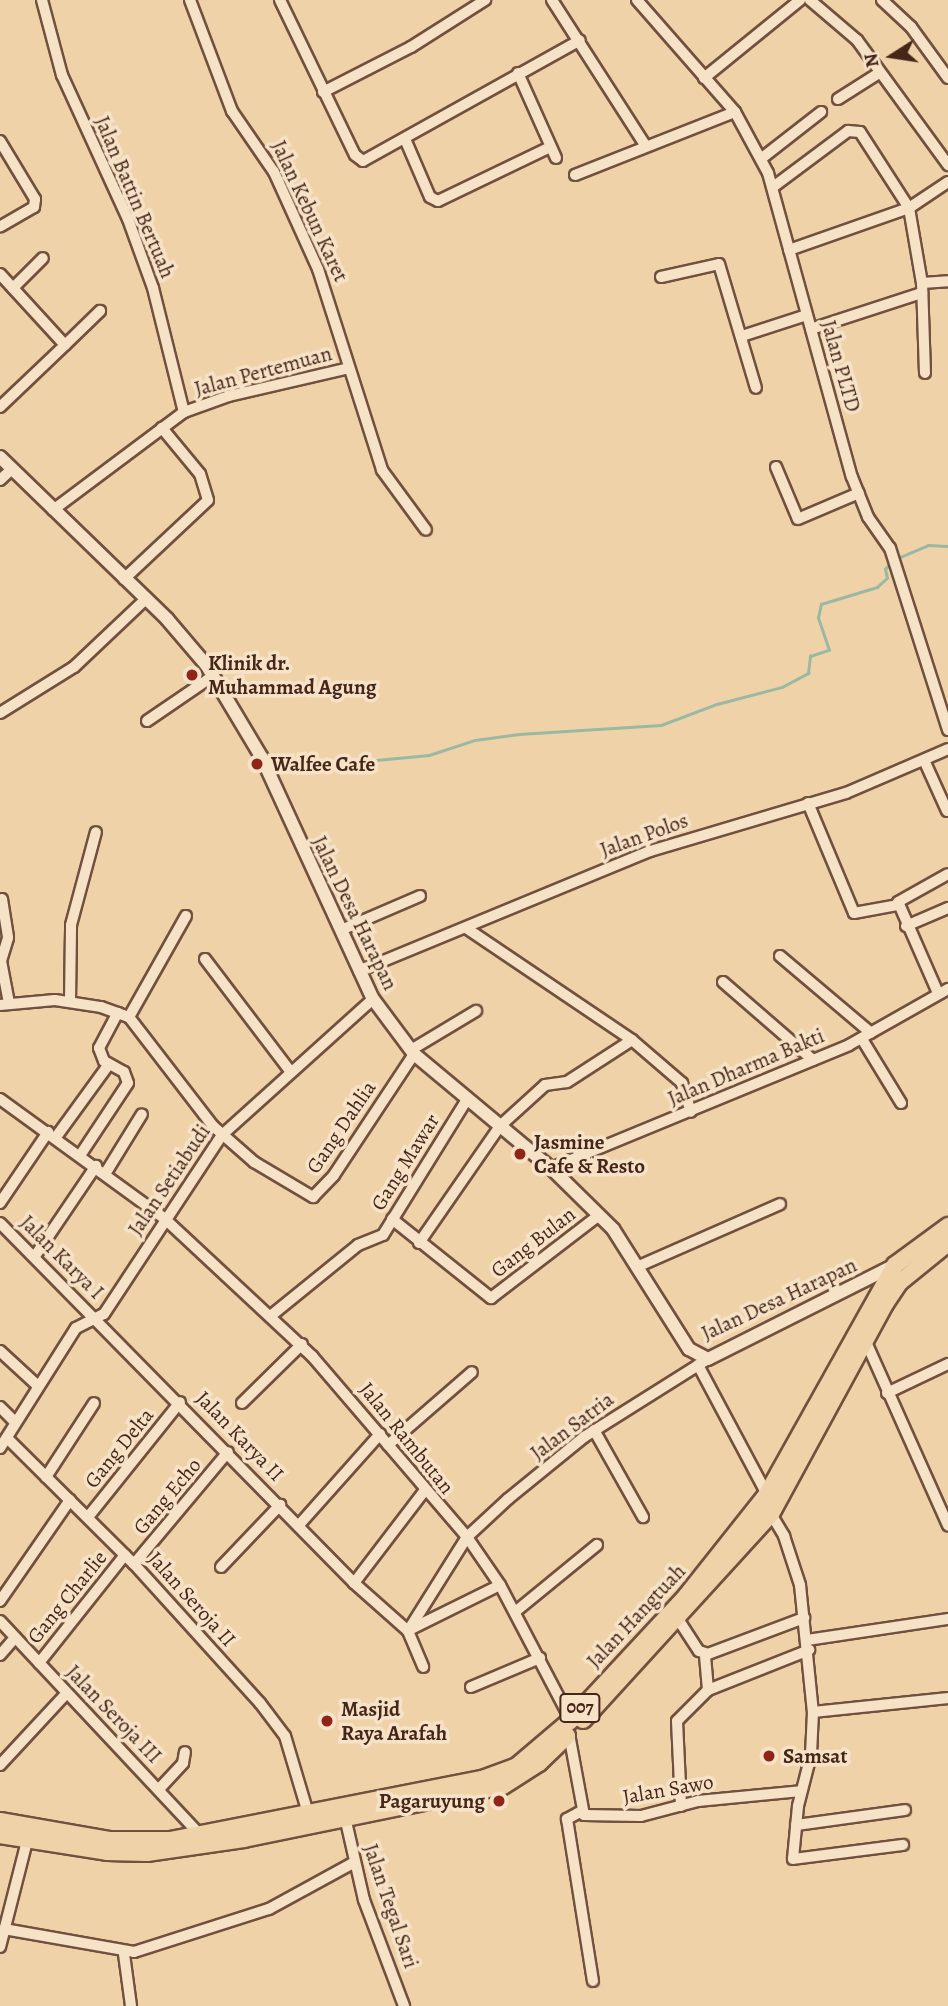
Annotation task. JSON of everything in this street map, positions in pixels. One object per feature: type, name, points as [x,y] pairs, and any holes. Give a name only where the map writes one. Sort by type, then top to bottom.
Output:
[{"type":"highway","name":"Jalan Hangtuah","points":[[1,1824],[107,1852],[147,1853],[244,1832],[345,1817],[503,1786],[539,1763],[687,1595],[767,1494],[895,1265],[948,1226]]},
{"type":"highway","name":"Jalan Hangtuah","points":[[620,1673],[678,1619],[771,1514],[900,1282],[948,1243]]},
{"type":"highway","name":"Jalan Hangtuah","points":[[29,1832],[110,1840],[170,1840],[244,1832],[308,1813],[500,1774],[517,1766],[570,1727]]},
{"type":"street","name":"Jalan Battin Bertuah","points":[[42,0],[62,75],[128,219],[153,288],[184,412]]},
{"type":"street","name":"Jalan Kebun Karet","points":[[190,0],[232,111],[274,172],[318,269],[382,470],[426,530]]},
{"type":"street","points":[[280,0],[355,155],[363,161],[580,40]]},
{"type":"street","points":[[323,92],[411,47],[485,0]]},
{"type":"street","points":[[552,0],[645,145]]},
{"type":"street","name":"Jalan PLTD","points":[[637,0],[735,112],[762,159],[773,187],[859,493],[868,517],[890,548],[948,730]]},
{"type":"street","points":[[704,78],[800,0]]},
{"type":"street","points":[[810,0],[857,40],[878,73],[948,165]]},
{"type":"street","points":[[882,0],[911,27],[948,78]]},
{"type":"street","points":[[518,73],[556,158]]},
{"type":"street","points":[[838,99],[878,73]]},
{"type":"street","points":[[762,159],[821,111]]},
{"type":"street","points":[[575,175],[645,145],[735,112]]},
{"type":"street","points":[[773,187],[856,129],[909,208],[922,288],[925,373]]},
{"type":"street","points":[[405,139],[430,197],[439,201],[550,147]]},
{"type":"street","points":[[0,141],[35,199],[34,207],[0,228]]},
{"type":"street","points":[[789,250],[909,208],[948,183]]},
{"type":"street","points":[[13,288],[43,258]]},
{"type":"street","points":[[661,277],[719,264],[756,388]]},
{"type":"street","points":[[0,274],[65,345]]},
{"type":"street","points":[[811,329],[948,281]]},
{"type":"street","points":[[0,407],[100,311]]},
{"type":"street","points":[[742,336],[807,315]]},
{"type":"street","name":"Jalan Pertemuan","points":[[53,510],[184,412],[229,396],[348,368]]},
{"type":"street","points":[[124,579],[208,500],[200,474],[162,428]]},
{"type":"street","name":"Jalan Desa Harapan","points":[[0,457],[146,599],[213,676],[262,758],[373,999],[413,1052],[466,1101],[551,1168],[599,1215],[639,1266],[683,1342],[703,1362],[895,1265]]},
{"type":"street","points":[[776,467],[798,519],[859,493]]},
{"type":"street","points":[[0,480],[12,469]]},
{"type":"street","points":[[0,713],[83,660],[146,599]]},
{"type":"street","points":[[147,721],[213,676]]},
{"type":"street","name":"Jalan Polos","points":[[359,971],[650,851],[846,793],[948,750]]},
{"type":"street","points":[[924,760],[947,811]]},
{"type":"street","points":[[808,803],[854,913],[898,905]]},
{"type":"street","points":[[70,1001],[71,925],[96,832]]},
{"type":"street","points":[[943,991],[906,926],[898,905],[901,897],[948,874]]},
{"type":"street","points":[[341,930],[420,896]]},
{"type":"street","points":[[2,899],[9,938],[1,961],[4,1004],[70,1001],[129,1017],[222,1135]]},
{"type":"street","points":[[906,926],[948,908]]},
{"type":"street","points":[[129,1017],[186,916]]},
{"type":"street","points":[[466,928],[632,1040],[679,1079],[691,1112]]},
{"type":"street","points":[[780,956],[866,1036],[901,1102]]},
{"type":"street","points":[[205,959],[290,1070]]},
{"type":"street","points":[[723,982],[813,1060]]},
{"type":"street","name":"Jalan Dharma Bakti","points":[[551,1168],[813,1060],[866,1036],[943,991]]},
{"type":"street","name":"Jalan Setiabudi","points":[[0,1448],[81,1322],[96,1318],[105,1311],[222,1135],[290,1070],[373,999]]},
{"type":"street","points":[[413,1052],[476,1011]]},
{"type":"street","points":[[81,1154],[128,1083],[124,1072],[109,1064],[99,1048],[118,1013]]},
{"type":"street","points":[[419,1243],[500,1126],[545,1085],[567,1082],[632,1040]]},
{"type":"street","name":"Gang Dahlia","points":[[222,1135],[254,1163],[316,1196],[413,1052]]},
{"type":"street","points":[[0,1203],[109,1064]]},
{"type":"street","name":"Jalan Rambutan","points":[[0,1099],[81,1154],[165,1219],[273,1314],[302,1344],[467,1537],[500,1585],[540,1658],[570,1727]]},
{"type":"street","name":"Gang Mawar","points":[[273,1314],[358,1245],[380,1237],[466,1101]]},
{"type":"street","points":[[105,1174],[142,1114]]},
{"type":"street","points":[[35,1256],[96,1166]]},
{"type":"street","points":[[639,1266],[780,1204]]},
{"type":"street","name":"Gang Bulan","points":[[392,1219],[491,1298],[599,1215]]},
{"type":"street","name":"Jalan Karya I","points":[[0,1223],[96,1318]]},
{"type":"street","name":"Jalan Karya II","points":[[96,1318],[354,1583],[408,1631]]},
{"type":"street","points":[[866,1342],[948,1525]]},
{"type":"street","points":[[242,1403],[302,1344]]},
{"type":"street","points":[[0,1351],[38,1386]]},
{"type":"street","points":[[703,1362],[767,1494]]},
{"type":"street","name":"Jalan Satria","points":[[408,1631],[467,1537],[594,1430],[703,1362]]},
{"type":"street","points":[[887,1393],[948,1364]]},
{"type":"street","points":[[388,1445],[472,1373]]},
{"type":"street","name":"Gang Delta","points":[[88,1517],[180,1402]]},
{"type":"street","points":[[46,1477],[94,1403]]},
{"type":"street","points":[[0,1407],[15,1422]]},
{"type":"street","points":[[594,1430],[643,1517]]},
{"type":"street","points":[[299,1525],[380,1434]]},
{"type":"street","name":"Jalan Seroja II","points":[[7,1438],[134,1564],[285,1736],[308,1813]]},
{"type":"street","name":"Gang Echo","points":[[134,1564],[228,1452]]},
{"type":"street","points":[[354,1583],[425,1490]]},
{"type":"street","points":[[0,1601],[69,1500]]},
{"type":"street","points":[[221,1567],[280,1505]]},
{"type":"street","points":[[771,1514],[794,1560],[808,1645],[813,1713],[811,1755],[801,1791],[793,1859],[903,1845]]},
{"type":"street","points":[[515,1612],[597,1545]]},
{"type":"street","name":"Gang Charlie","points":[[39,1663],[125,1555]]},
{"type":"street","points":[[423,1667],[408,1631],[500,1585]]},
{"type":"street","points":[[705,1654],[804,1618]]},
{"type":"street","points":[[678,1619],[705,1654],[708,1690]]},
{"type":"street","points":[[681,1806],[678,1716],[708,1690],[808,1645],[948,1619]]},
{"type":"street","name":"Jalan Seroja III","points":[[0,1621],[66,1694],[160,1788],[200,1835]]},
{"type":"street","points":[[0,1655],[15,1638]]},
{"type":"street","points":[[471,1687],[540,1658]]},
{"type":"street","points":[[0,1765],[66,1694]]},
{"type":"street","points":[[813,1713],[948,1698]]},
{"type":"street","points":[[570,1727],[580,1812],[567,1819],[593,1981]]},
{"type":"street","points":[[160,1788],[183,1763],[185,1752]]},
{"type":"street","name":"Jalan Sawo","points":[[580,1812],[641,1816],[681,1806],[801,1791]]},
{"type":"street","points":[[796,1825],[905,1810]]},
{"type":"street","name":"Jalan Tegal Sari","points":[[345,1817],[353,1863],[404,2006]]},
{"type":"street","points":[[0,1947],[29,1832]]},
{"type":"street","points":[[4,1929],[124,1954],[269,1909],[353,1863]]},
{"type":"street","points":[[124,1954],[131,2006]]},
{"type":"waterway","points":[[898,558],[928,545],[948,546]]},
{"type":"waterway","points":[[355,762],[429,755],[475,740],[519,734],[661,725],[717,704],[782,687],[808,673],[810,656],[829,650],[818,618],[821,604],[877,587],[887,578],[885,569],[892,561]]},
{"type":"place","name":"Klinik dr. Muhammad Agung","points":[[192,675]]},
{"type":"place","name":"Walfee Cafe","points":[[257,764]]},
{"type":"place","name":"Jasmine Cafe & Resto","points":[[520,1154]]},
{"type":"place","name":"Masjid Raya Arafah","points":[[327,1721]]},
{"type":"place","name":"Samsat","points":[[769,1756]]},
{"type":"place","name":"Pagaruyung","points":[[499,1801]]}]
